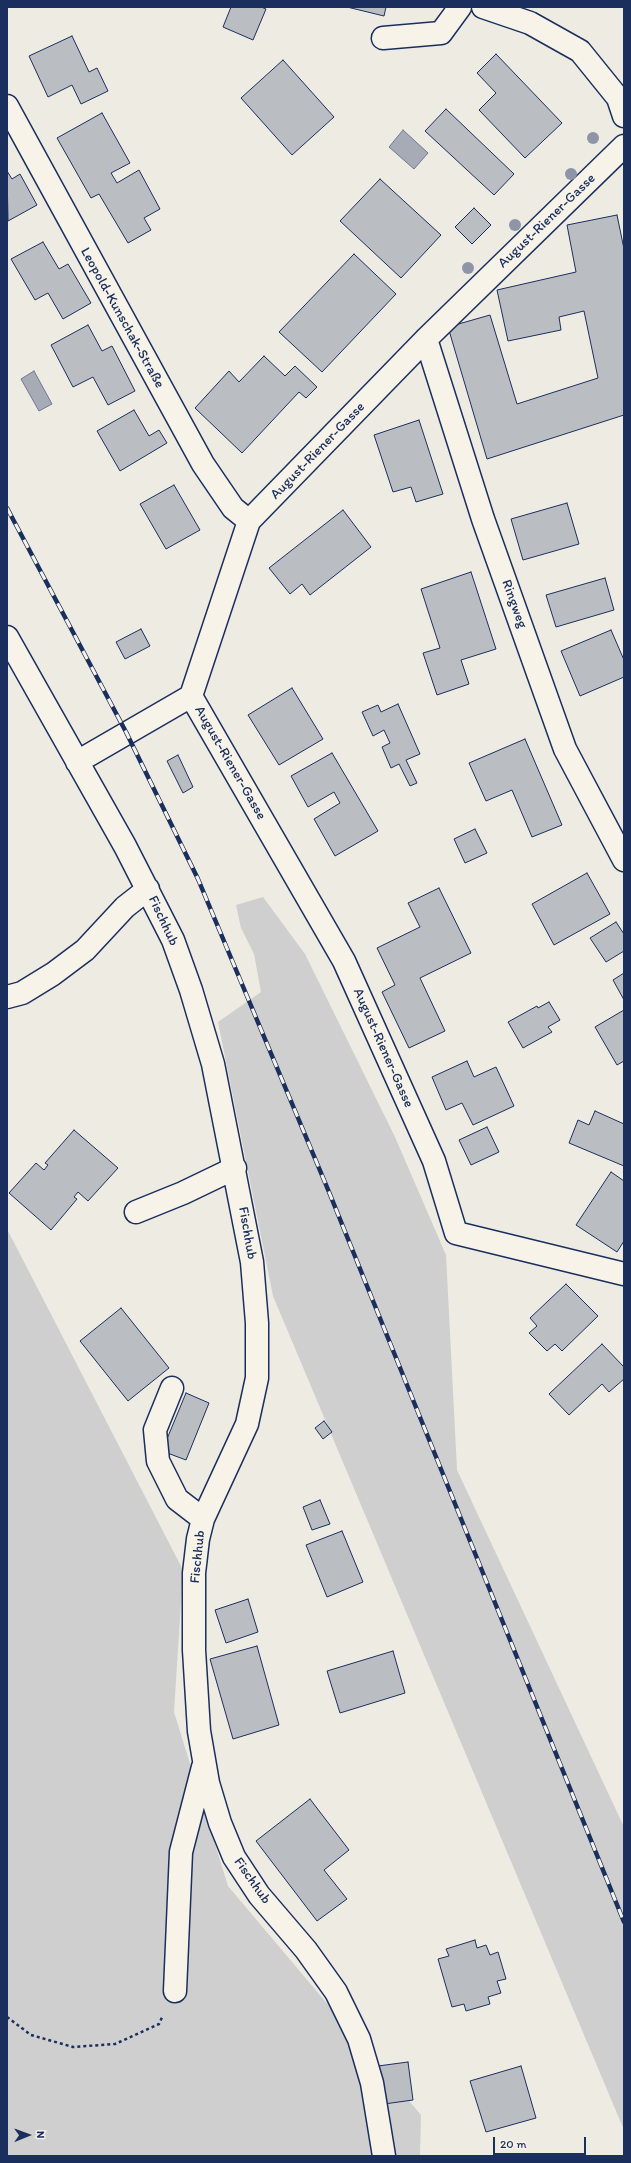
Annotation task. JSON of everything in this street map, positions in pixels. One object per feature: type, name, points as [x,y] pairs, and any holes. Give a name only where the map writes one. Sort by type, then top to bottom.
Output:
[{"type":"street","points":[[382,38],[441,33],[460,7]]},
{"type":"street","points":[[483,7],[530,23],[580,51],[618,98],[624,116]]},
{"type":"street","name":"Leopold-Kunschak-Straße","points":[[7,106],[203,464],[233,508],[249,521]]},
{"type":"street","name":"August-Riener-Gasse","points":[[624,146],[426,339],[249,521],[191,696],[344,961],[434,1161],[456,1233],[624,1274]]},
{"type":"street","name":"Ringweg","points":[[426,339],[483,519],[565,749],[624,860]]},
{"type":"street","name":"Fischhub","points":[[7,637],[148,889],[173,940],[191,990],[213,1064],[235,1168],[252,1262],[257,1323],[257,1378],[247,1424],[203,1519],[198,1539],[194,1573],[194,1650],[199,1731],[208,1783],[220,1823],[234,1857],[259,1895],[306,1950],[336,1992],[359,2039],[372,2083],[384,2156]]},
{"type":"street","points":[[77,762],[191,696]]},
{"type":"street","name":"Fischhub","points":[[7,997],[22,993],[53,974],[85,950],[125,907],[148,889]]},
{"type":"street","points":[[136,1212],[184,1193],[235,1168]]},
{"type":"street","points":[[172,1388],[155,1430],[158,1460],[177,1499],[203,1519]]},
{"type":"street","points":[[175,1991],[180,1852],[204,1762]]},
{"type":"path","points":[[7,2017],[31,2035],[73,2047],[115,2044],[159,2024],[175,1991]]},
{"type":"shaded area","points":[[403,130],[428,153],[414,169],[389,147]]},
{"type":"shaded area","points":[[34,371],[52,404],[39,411],[21,379]]},
{"type":"shaded area","points":[[263,897],[305,954],[395,1137],[446,1255],[457,1470],[624,1827],[624,2130],[273,1296],[218,1022],[261,992],[254,954],[241,928],[236,905]]},
{"type":"shaded area","points":[[7,1229],[183,1570],[174,1712],[228,1886],[421,2115],[420,2156],[7,2156]]},
{"type":"building","points":[[231,7],[261,7],[266,9],[253,40],[223,27]]},
{"type":"building","points":[[347,7],[386,7],[384,16]]},
{"type":"building","points":[[72,36],[89,72],[97,68],[108,91],[81,104],[72,85],[48,97],[29,56]]},
{"type":"building","points":[[496,54],[562,123],[525,158],[479,110],[496,93],[477,73]]},
{"type":"building","points":[[283,60],[334,117],[292,155],[241,98]]},
{"type":"building","points":[[446,109],[514,174],[494,195],[425,131]]},
{"type":"building","points":[[102,113],[130,163],[111,173],[117,183],[139,170],[160,209],[144,218],[151,230],[128,243],[99,194],[91,198],[57,138]]},
{"type":"building","points":[[7,171],[12,179],[20,174],[37,205],[8,221]]},
{"type":"building","points":[[380,179],[441,235],[401,278],[340,221]]},
{"type":"building","points":[[474,208],[491,225],[472,244],[455,227]]},
{"type":"building","points":[[617,215],[624,249],[624,415],[487,459],[448,327],[490,315],[517,404],[598,378],[584,311],[559,317],[561,330],[508,341],[497,290],[576,272],[567,225]]},
{"type":"building","points":[[43,242],[59,269],[68,264],[91,303],[63,319],[48,293],[35,300],[11,259]]},
{"type":"building","points":[[354,254],[396,294],[322,372],[279,332]]},
{"type":"building","points":[[88,325],[102,351],[112,346],[135,391],[108,405],[93,377],[73,387],[51,345]]},
{"type":"building","points":[[264,356],[285,376],[295,366],[317,387],[306,398],[299,392],[242,453],[195,408],[229,371],[239,382]]},
{"type":"building","points":[[134,410],[149,436],[159,430],[167,443],[120,471],[97,431]]},
{"type":"building","points":[[419,420],[443,494],[416,502],[411,487],[393,492],[374,435]]},
{"type":"building","points":[[174,485],[200,530],[166,549],[140,504]]},
{"type":"building","points":[[567,503],[579,544],[523,560],[511,519]]},
{"type":"building","points":[[343,510],[371,547],[310,595],[302,584],[290,594],[269,568]]},
{"type":"building","points":[[471,572],[496,649],[461,660],[469,684],[437,695],[423,653],[440,648],[421,589]]},
{"type":"building","points":[[605,578],[614,610],[556,627],[546,595]]},
{"type":"building","points":[[141,629],[150,646],[125,659],[116,642]]},
{"type":"building","points":[[611,630],[624,660],[624,677],[580,696],[561,651]]},
{"type":"building","points":[[292,688],[323,739],[279,765],[248,715]]},
{"type":"building","points":[[398,704],[420,754],[406,760],[417,783],[410,786],[399,764],[391,768],[382,747],[390,743],[384,730],[373,736],[362,712],[378,705],[381,712]]},
{"type":"building","points":[[525,739],[562,825],[532,837],[512,790],[486,801],[469,763]]},
{"type":"building","points":[[332,753],[378,831],[335,856],[314,819],[340,803],[334,792],[308,807],[291,776]]},
{"type":"building","points":[[178,755],[193,787],[183,793],[167,761]]},
{"type":"building","points":[[475,829],[487,853],[465,863],[454,839]]},
{"type":"building","points":[[587,873],[610,914],[554,945],[532,904]]},
{"type":"building","points":[[439,888],[471,953],[420,978],[445,1031],[409,1048],[382,992],[395,985],[377,948],[420,927],[408,903]]},
{"type":"building","points":[[616,922],[624,934],[624,951],[606,962],[590,938]]},
{"type":"building","points":[[624,973],[624,1000],[613,980]]},
{"type":"building","points":[[549,1002],[560,1020],[548,1027],[552,1032],[523,1048],[508,1022],[537,1006],[538,1008]]},
{"type":"building","points":[[624,1010],[624,1061],[617,1065],[595,1027]]},
{"type":"building","points":[[467,1061],[474,1077],[496,1067],[514,1106],[473,1125],[462,1103],[446,1110],[432,1077]]},
{"type":"building","points":[[595,1111],[624,1124],[624,1166],[569,1143],[578,1120],[589,1125]]},
{"type":"building","points":[[487,1127],[499,1152],[471,1165],[459,1140]]},
{"type":"building","points":[[74,1130],[118,1168],[88,1201],[78,1192],[74,1197],[77,1199],[51,1230],[9,1193],[36,1163],[44,1170],[48,1165],[45,1163]]},
{"type":"building","points":[[611,1172],[624,1181],[624,1241],[617,1252],[576,1225]]},
{"type":"building","points":[[566,1284],[598,1316],[562,1351],[555,1344],[547,1351],[529,1333],[537,1326],[530,1318]]},
{"type":"building","points":[[121,1308],[169,1368],[128,1401],[80,1341]]},
{"type":"building","points":[[602,1344],[623,1366],[624,1365],[624,1379],[609,1392],[602,1384],[569,1415],[549,1394]]},
{"type":"building","points":[[186,1393],[209,1403],[186,1460],[162,1451]]},
{"type":"building","points":[[324,1421],[332,1432],[323,1439],[315,1428]]},
{"type":"building","points":[[320,1500],[330,1524],[312,1530],[303,1507]]},
{"type":"building","points":[[342,1531],[363,1582],[327,1597],[306,1545]]},
{"type":"building","points":[[248,1599],[258,1632],[226,1643],[215,1610]]},
{"type":"building","points":[[257,1646],[279,1725],[233,1739],[210,1659]]},
{"type":"building","points":[[393,1651],[405,1693],[340,1713],[327,1671]]},
{"type":"building","points":[[310,1799],[349,1850],[324,1870],[347,1899],[317,1921],[256,1841]]},
{"type":"building","points":[[475,1940],[477,1948],[486,1945],[490,1955],[498,1952],[506,1979],[497,1981],[501,1993],[488,1997],[490,2004],[466,2011],[464,2004],[452,2007],[438,1959],[449,1956],[446,1949]]},
{"type":"building","points":[[408,2062],[413,2100],[384,2104],[378,2066]]},
{"type":"building","points":[[521,2066],[536,2118],[486,2132],[470,2081]]},
{"type":"railway","points":[[7,508],[126,732],[198,879],[329,1192],[624,1922]]}]
